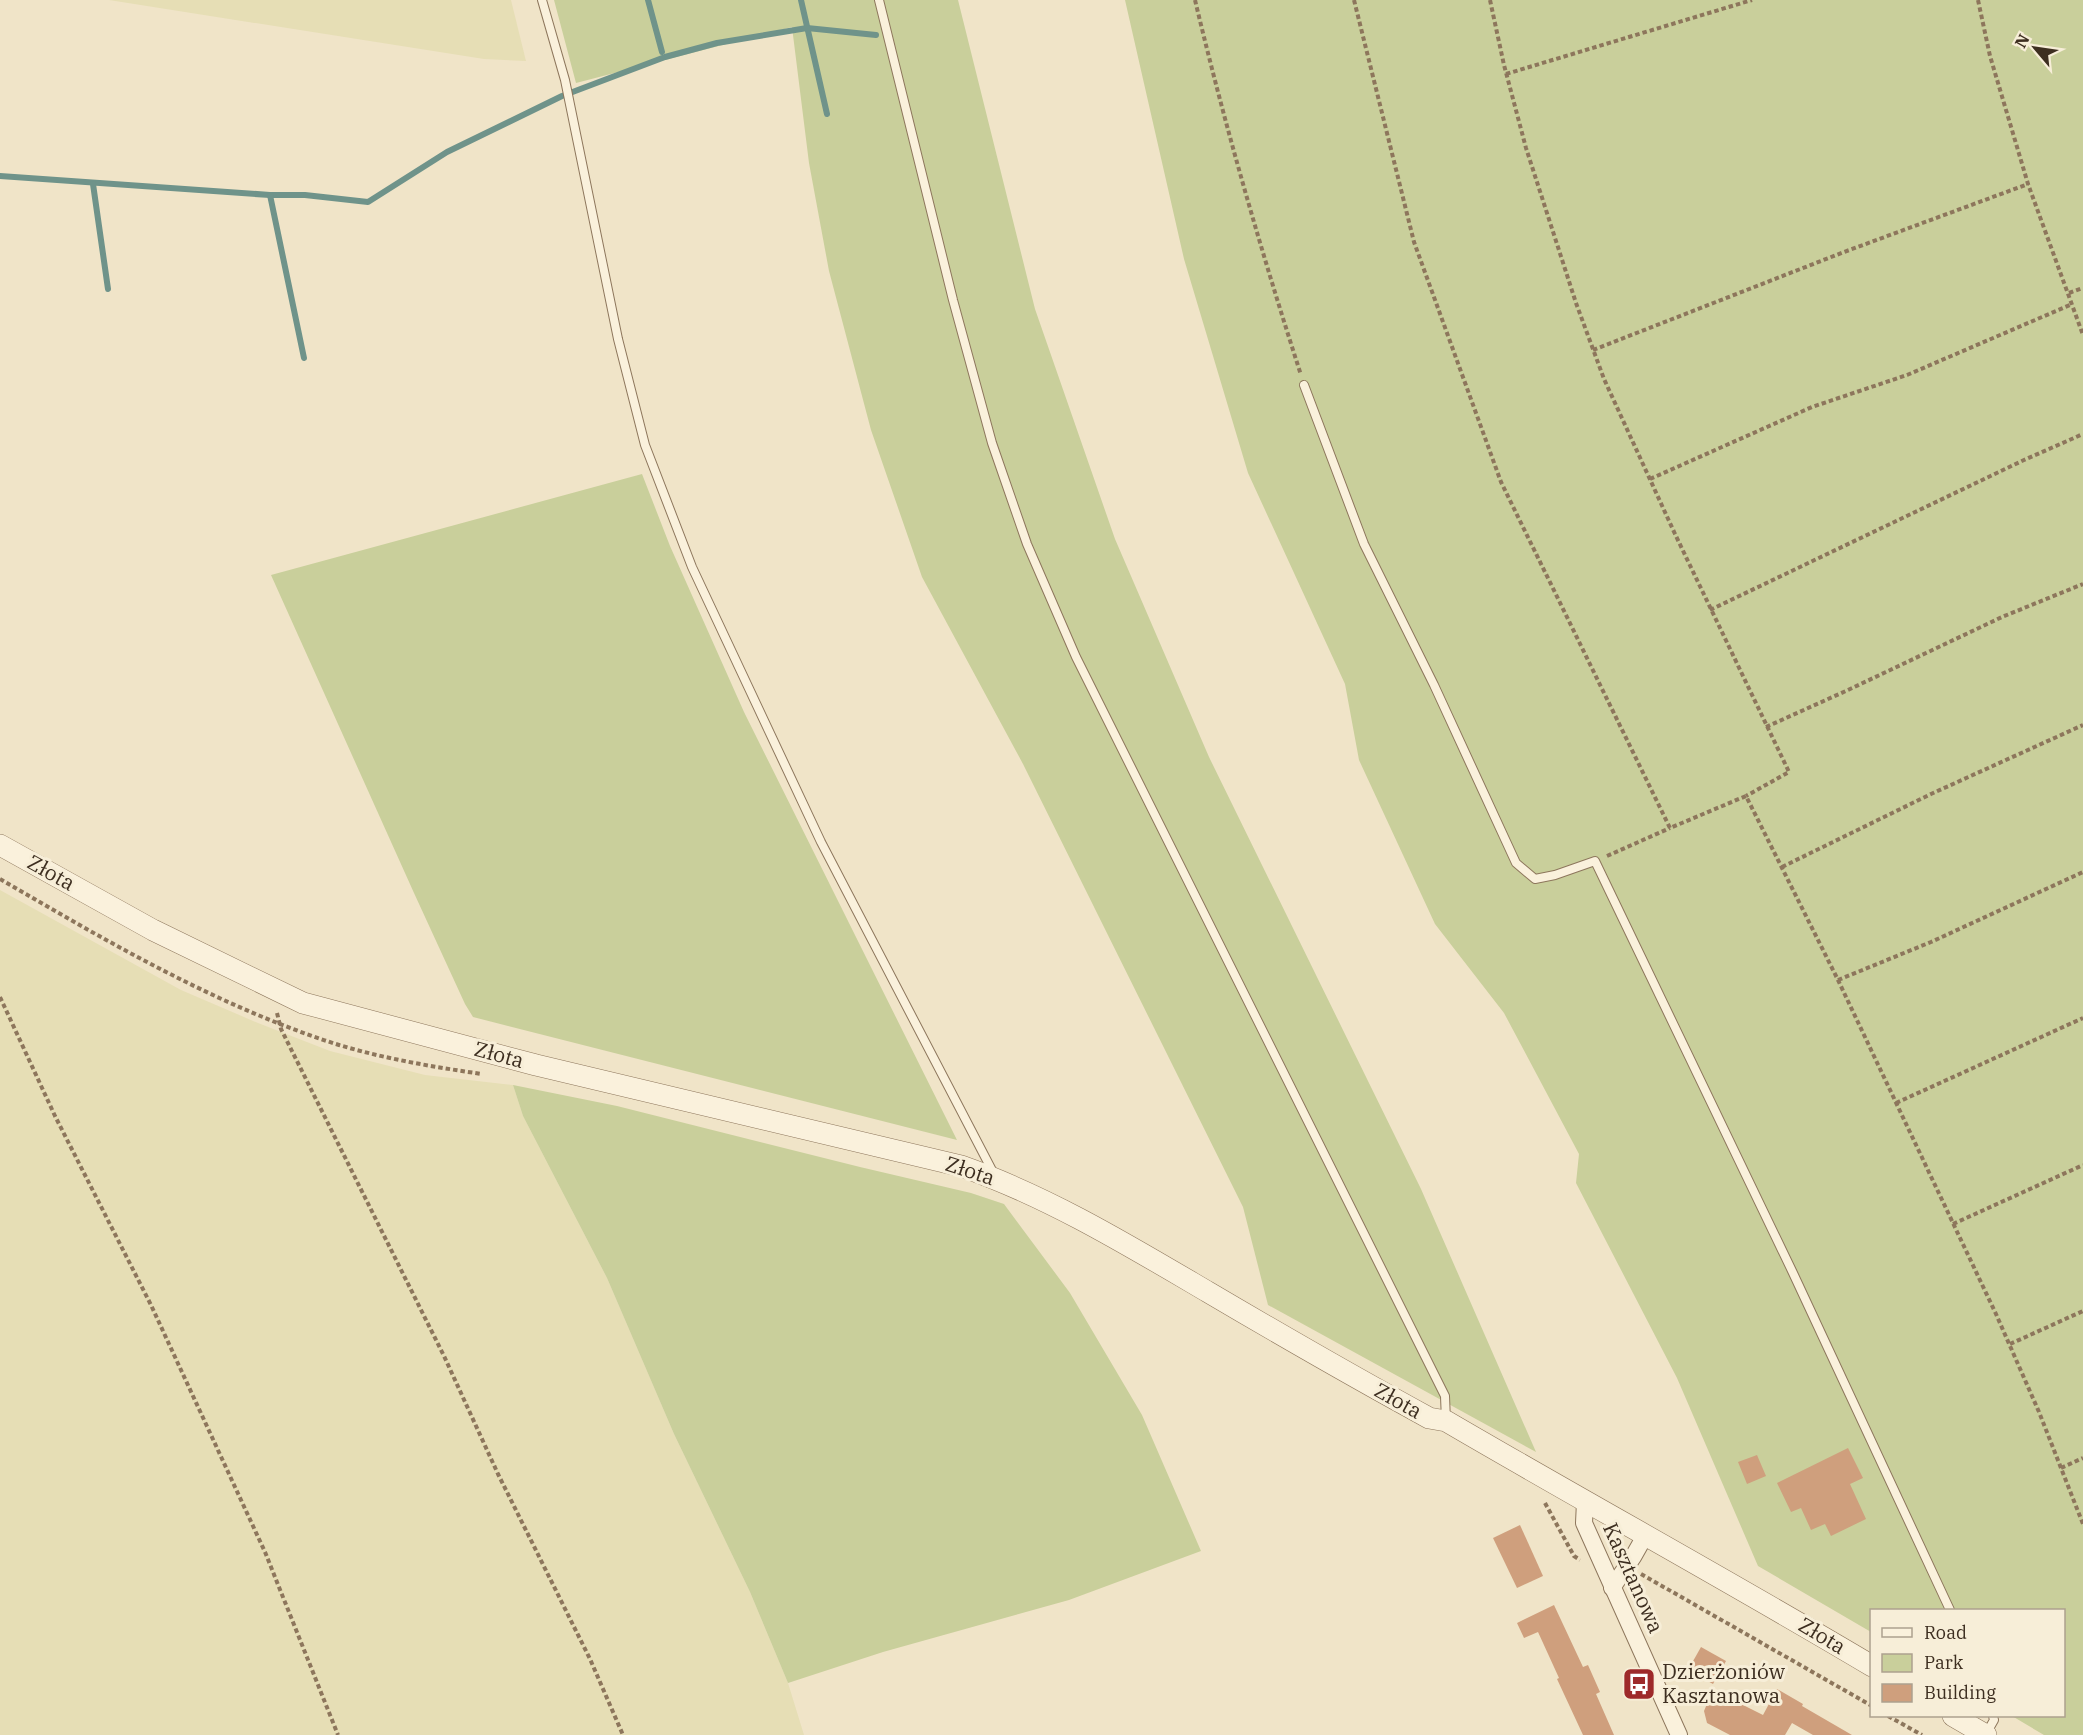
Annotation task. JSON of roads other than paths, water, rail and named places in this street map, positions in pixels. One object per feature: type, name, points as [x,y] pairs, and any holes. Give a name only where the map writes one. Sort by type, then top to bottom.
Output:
[{"type":"street","name":"Złota","points":[[0,845],[153,930],[303,1003],[536,1065],[950,1163],[997,1179],[1072,1214],[1429,1418],[1446,1421],[1585,1502],[1757,1597],[1870,1665]]},
{"type":"street","name":"Kasztanowa","points":[[1585,1502],[1584,1523],[1679,1735]]},
{"type":"street","points":[[1612,1588],[1646,1534]]},
{"type":"street","points":[[1955,1717],[1986,1735]]},
{"type":"lane","points":[[542,0],[565,80],[618,339],[643,435],[692,567],[821,842],[997,1179]]},
{"type":"lane","points":[[879,0],[953,300],[992,443],[1028,544],[1076,657],[1445,1396],[1446,1421]]},
{"type":"lane","points":[[1304,385],[1364,544],[1434,685],[1516,863],[1535,879],[1556,875],[1595,861],[1793,1273],[1949,1609]]},
{"type":"lane","points":[[1986,1735],[1994,1720],[1993,1717]]},
{"type":"waterway","points":[[648,0],[662,52]]},
{"type":"waterway","points":[[801,0],[827,114]]},
{"type":"waterway","points":[[0,176],[270,195],[305,195],[368,202],[447,152],[562,96],[665,57],[717,43],[807,28],[876,35]]},
{"type":"waterway","points":[[93,184],[108,289]]},
{"type":"waterway","points":[[270,195],[304,358]]},
{"type":"place","name":"Dzierżoniów Kasztanowa","points":[[1639,1684]]}]
